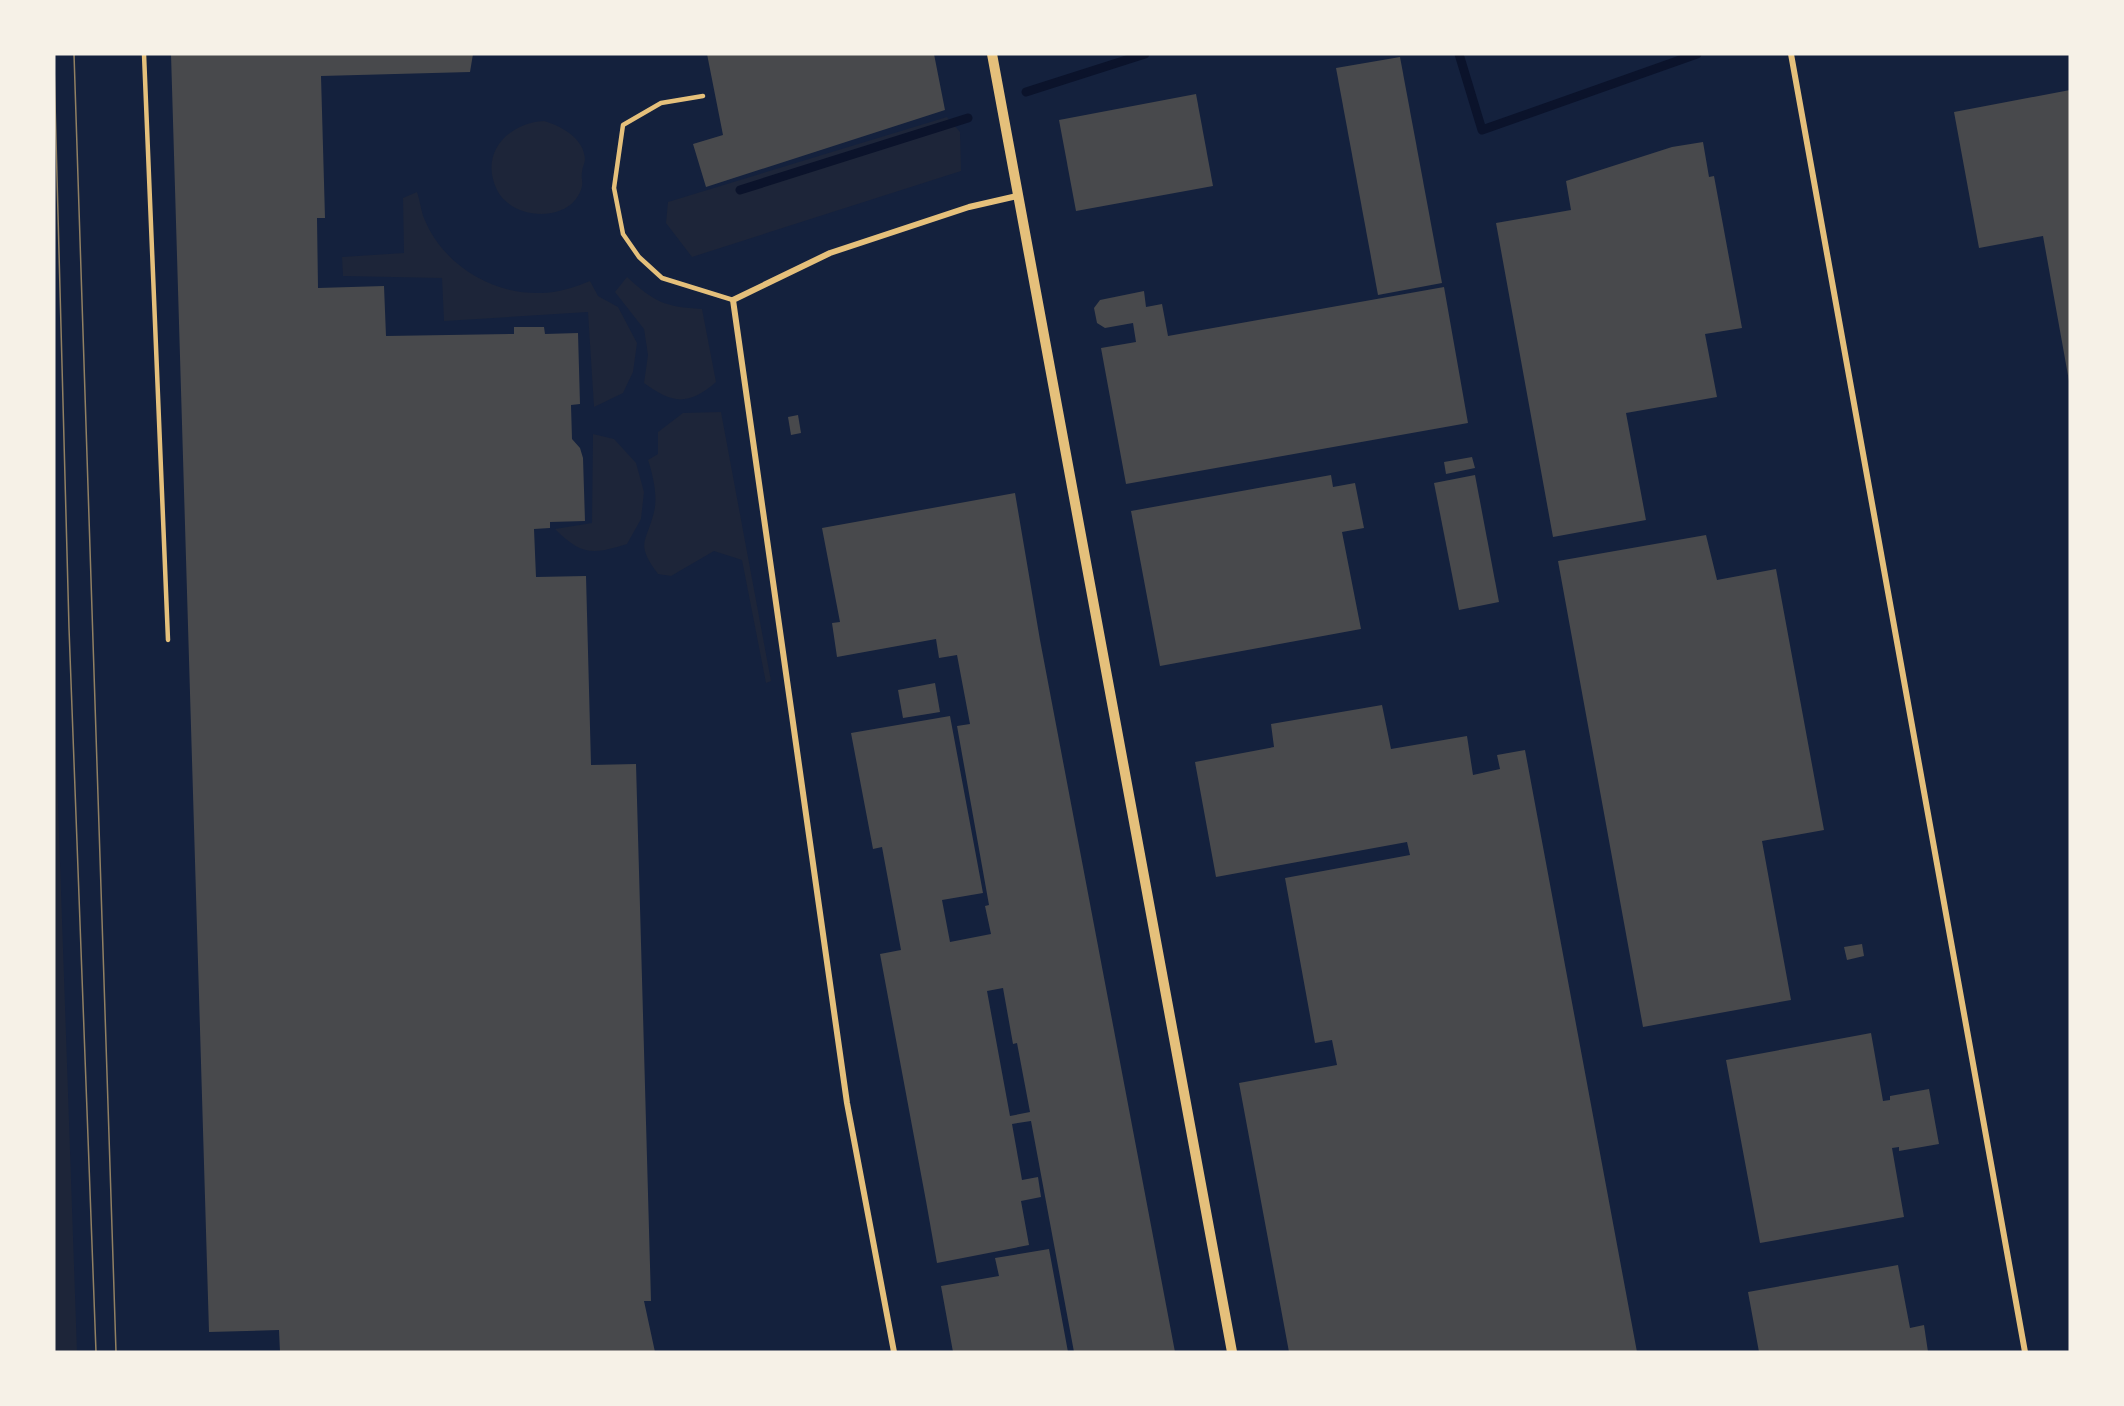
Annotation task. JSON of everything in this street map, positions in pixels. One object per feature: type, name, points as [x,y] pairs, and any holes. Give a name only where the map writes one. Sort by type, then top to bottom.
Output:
[{"type":"street","points":[[992,54],[1017,196],[1064,431],[1232,1352]]},
{"type":"street","points":[[1791,54],[2025,1352]]},
{"type":"street","points":[[894,1352],[847,1103],[768,529],[733,300],[830,254],[969,207],[1017,196]]},
{"type":"lane","points":[[144,54],[168,640]]},
{"type":"lane","points":[[703,96],[662,104],[622,125],[614,188],[623,234],[639,257],[662,278],[733,300]]},
{"type":"shaded area","points":[[947,117],[960,132],[961,171],[692,257],[666,223],[668,202]]},
{"type":"shaded area","points":[[544,121],[564,130],[581,145],[585,159],[582,186],[577,198],[568,207],[556,212],[529,213],[505,201],[497,190],[492,176],[492,164],[494,152],[509,134],[519,127]]},
{"type":"shaded area","points":[[417,192],[423,215],[432,235],[456,262],[471,274],[505,289],[523,292],[554,292],[590,281],[598,296],[618,307],[637,343],[633,372],[623,393],[594,407],[588,312],[444,321],[442,278],[343,276],[342,257],[404,253],[403,198]]},
{"type":"shaded area","points":[[627,277],[661,302],[678,307],[702,309],[716,382],[706,390],[689,398],[680,399],[664,395],[644,383],[648,355],[644,329],[615,292]]},
{"type":"shaded area","points":[[721,412],[771,681],[766,683],[742,560],[714,551],[671,576],[658,574],[647,556],[644,543],[654,512],[655,500],[648,460],[658,454],[658,432],[683,413]]},
{"type":"shaded area","points":[[593,434],[614,439],[636,463],[644,492],[641,519],[627,544],[596,551],[572,544],[555,529],[592,523]]},
{"type":"shaded area","points":[[54,689],[77,1352],[54,1352]]},
{"type":"building","points":[[171,54],[473,54],[470,72],[321,76],[325,218],[317,218],[318,288],[384,286],[386,336],[514,334],[514,327],[544,327],[545,334],[578,333],[580,404],[571,405],[572,439],[580,448],[583,458],[585,521],[550,522],[550,528],[534,529],[536,577],[586,576],[591,765],[636,764],[651,1301],[644,1301],[655,1352],[280,1352],[279,1330],[209,1332]]},
{"type":"building","points":[[707,54],[934,54],[945,110],[706,187],[693,144],[723,135]]},
{"type":"building","points":[[1400,57],[1442,283],[1378,295],[1336,68]]},
{"type":"building","points":[[2070,90],[2069,381],[2043,236],[1979,248],[1954,112]]},
{"type":"building","points":[[1196,94],[1213,186],[1076,211],[1059,120]]},
{"type":"building","points":[[1703,142],[1709,177],[1714,176],[1742,328],[1705,334],[1717,397],[1626,413],[1646,520],[1553,537],[1496,223],[1571,210],[1566,181],[1672,147]]},
{"type":"building","points":[[1444,287],[1468,423],[1126,484],[1101,348],[1136,342],[1133,323],[1105,328],[1097,323],[1094,308],[1100,300],[1144,291],[1146,307],[1162,304],[1168,336]]},
{"type":"building","points":[[798,415],[801,433],[791,435],[788,417]]},
{"type":"building","points":[[1472,457],[1475,468],[1446,474],[1444,462]]},
{"type":"building","points":[[1331,475],[1333,487],[1355,483],[1364,528],[1342,532],[1361,629],[1160,666],[1131,511]]},
{"type":"building","points":[[1475,475],[1499,602],[1459,610],[1434,483]]},
{"type":"building","points":[[1015,493],[1040,640],[1175,1352],[1074,1352],[1031,1121],[1012,1124],[1022,1180],[1038,1177],[1041,1197],[1021,1201],[1029,1245],[937,1263],[880,954],[901,950],[882,847],[873,849],[851,733],[950,716],[983,893],[942,900],[950,942],[991,934],[985,906],[989,905],[957,726],[970,724],[957,655],[939,658],[936,639],[837,657],[832,623],[840,622],[822,528]],"holes":[[[1003,988],[1013,1044],[1017,1043],[1030,1112],[1010,1116],[987,991]]]},
{"type":"building","points":[[1706,535],[1717,580],[1776,569],[1824,830],[1762,841],[1791,1000],[1643,1027],[1558,561]]},
{"type":"building","points":[[935,683],[940,712],[903,718],[898,690]]},
{"type":"building","points":[[1382,705],[1391,749],[1467,736],[1473,775],[1500,769],[1497,755],[1525,750],[1637,1352],[1289,1352],[1239,1083],[1337,1065],[1332,1040],[1315,1043],[1285,878],[1410,855],[1407,842],[1216,877],[1195,762],[1274,747],[1271,724]]},
{"type":"building","points":[[1862,944],[1864,956],[1847,960],[1844,947]]},
{"type":"building","points":[[1871,1033],[1883,1101],[1890,1100],[1890,1096],[1929,1089],[1939,1144],[1899,1151],[1899,1147],[1892,1148],[1904,1217],[1760,1243],[1726,1060]]},
{"type":"building","points":[[1049,1249],[1068,1352],[953,1352],[941,1286],[999,1276],[995,1258]]},
{"type":"building","points":[[1898,1265],[1910,1328],[1924,1325],[1928,1352],[1759,1352],[1748,1292]]},
{"type":"waterway","points":[[1026,92],[1145,54]]},
{"type":"waterway","points":[[1459,54],[1482,130],[1697,54]]},
{"type":"waterway","points":[[740,190],[968,118]]},
{"type":"tram line","points":[[74,54],[116,1352]]},
{"type":"tram line","points":[[54,64],[69,628],[96,1352]]}]
